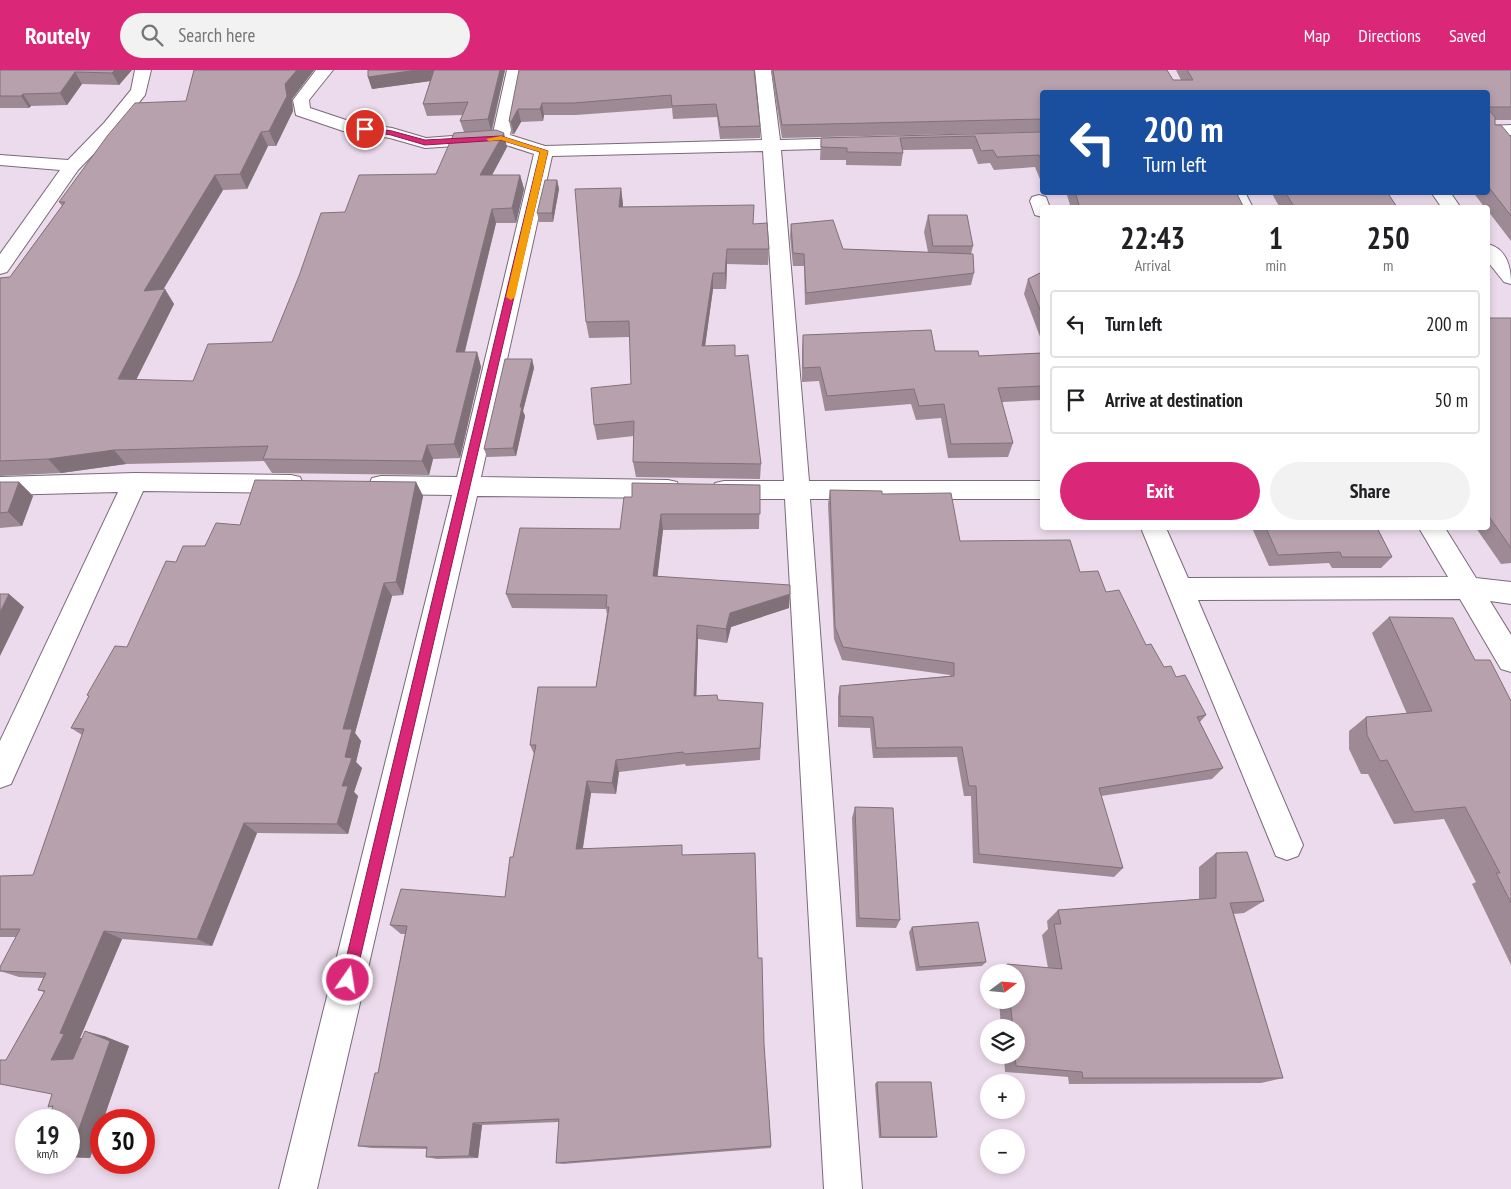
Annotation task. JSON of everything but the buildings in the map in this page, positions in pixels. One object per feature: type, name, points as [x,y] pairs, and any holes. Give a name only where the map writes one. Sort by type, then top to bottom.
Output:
[{"type":"street","points":[[0,268],[72,166],[110,127],[139,91],[143,70]]},
{"type":"street","points":[[325,70],[300,100],[302,111],[349,127],[392,133],[425,142],[501,138],[544,151],[869,143]]},
{"type":"street","points":[[501,138],[515,70]]},
{"type":"street","points":[[763,70],[772,146],[798,490],[843,1189]]},
{"type":"street","points":[[1490,131],[1511,130]]},
{"type":"street","points":[[298,1189],[467,486],[544,151]]},
{"type":"street","points":[[0,160],[72,166]]},
{"type":"street","points":[[1490,252],[1511,278]]},
{"type":"street","points":[[0,774],[135,482]]},
{"type":"street","points":[[0,486],[135,482],[310,484]]},
{"type":"street","points":[[359,485],[798,490],[1040,490]]},
{"type":"street","points":[[1155,530],[1287,845]]},
{"type":"street","points":[[1433,530],[1511,660]]},
{"type":"street","points":[[1179,589],[1468,588],[1511,593]]},
{"type":"slow traffic","points":[[489,139],[501,138],[544,151],[511,297]]},
{"type":"route","points":[[348,980],[467,486],[544,151],[501,138],[466,142],[425,142],[392,133],[365,129]]}]
